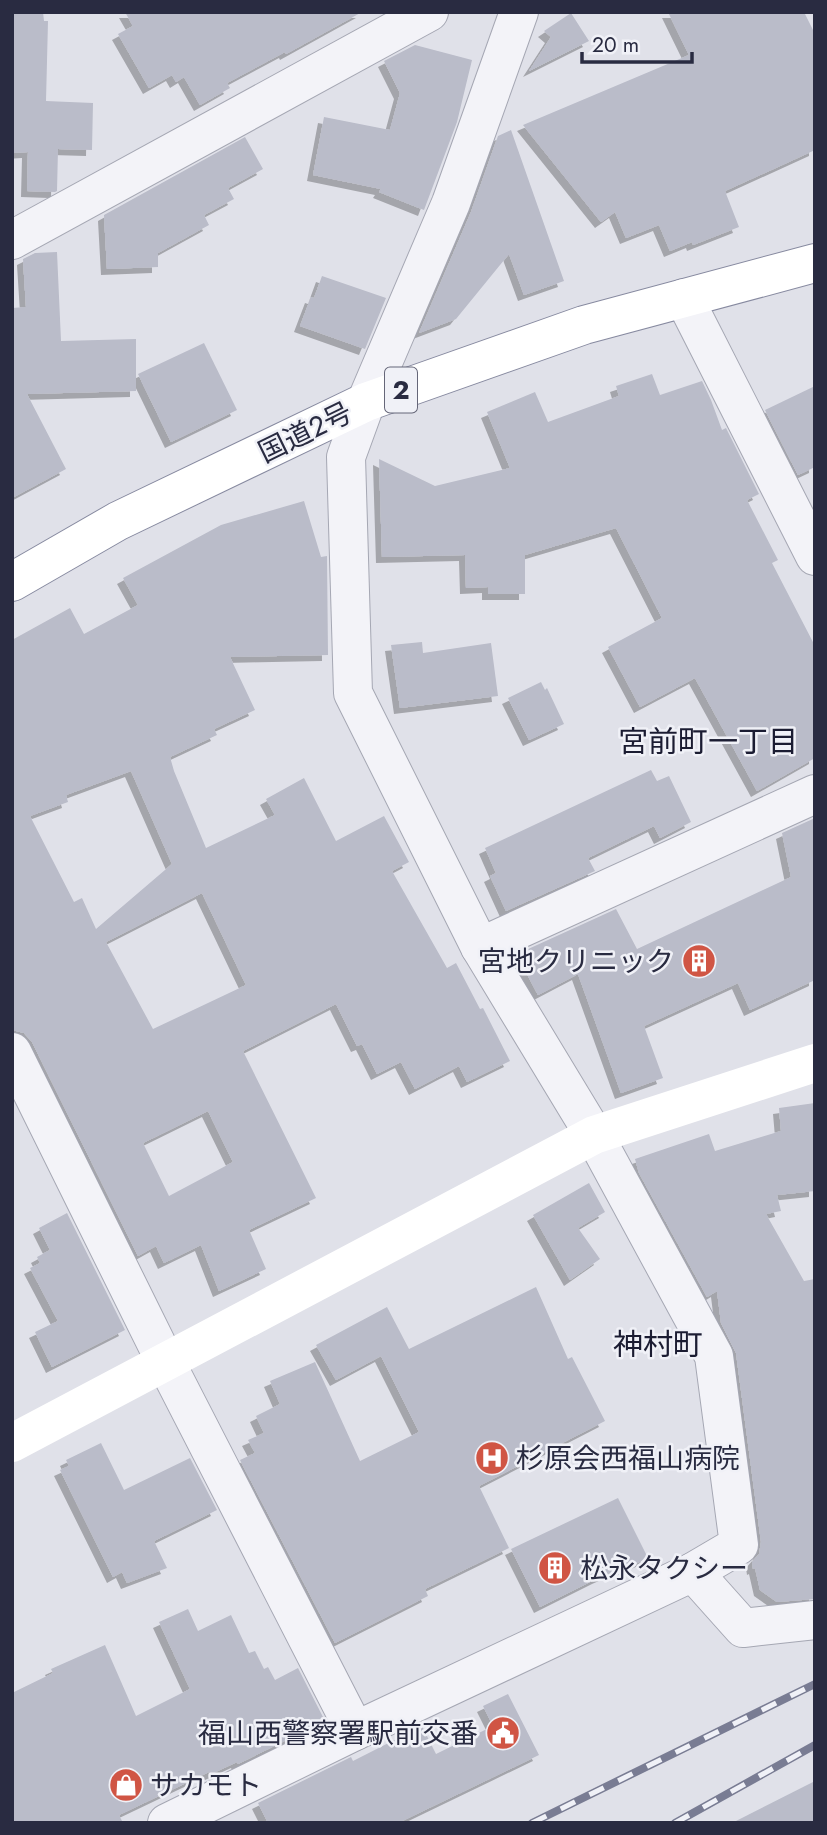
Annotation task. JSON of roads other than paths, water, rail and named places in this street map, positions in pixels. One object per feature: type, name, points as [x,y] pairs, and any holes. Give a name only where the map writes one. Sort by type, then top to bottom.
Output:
[{"type":"main road","name":"国道2号","points":[[12,582],[118,521],[366,402],[584,325],[815,263]]},
{"type":"main road","points":[[12,1443],[594,1135],[815,1063]]},
{"type":"street","points":[[12,240],[429,12]]},
{"type":"street","points":[[167,1823],[692,1572],[739,1545],[714,1356],[594,1135],[480,947],[353,693],[346,457],[366,402],[451,203],[519,12]]},
{"type":"street","points":[[684,298],[815,556]]},
{"type":"street","points":[[480,947],[815,794]]},
{"type":"street","points":[[12,1052],[165,1361],[355,1731]]},
{"type":"street","points":[[692,1572],[743,1628],[815,1620]]},
{"type":"railway","points":[[532,1823],[815,1684]]},
{"type":"railway","points":[[675,1823],[815,1745]]},
{"type":"place","name":"宮地クリニック","points":[[699,961]]},
{"type":"place","name":"杉原会西福山病院","points":[[492,1458]]},
{"type":"place","name":"松永タクシー","points":[[555,1568]]},
{"type":"place","name":"福山西警察署駅前交番","points":[[503,1733]]},
{"type":"place","name":"サカモト","points":[[126,1785]]},
{"type":"district","name":"宮前町一丁目","points":[[708,742]]},
{"type":"district","name":"神村町","points":[[658,1345]]}]
